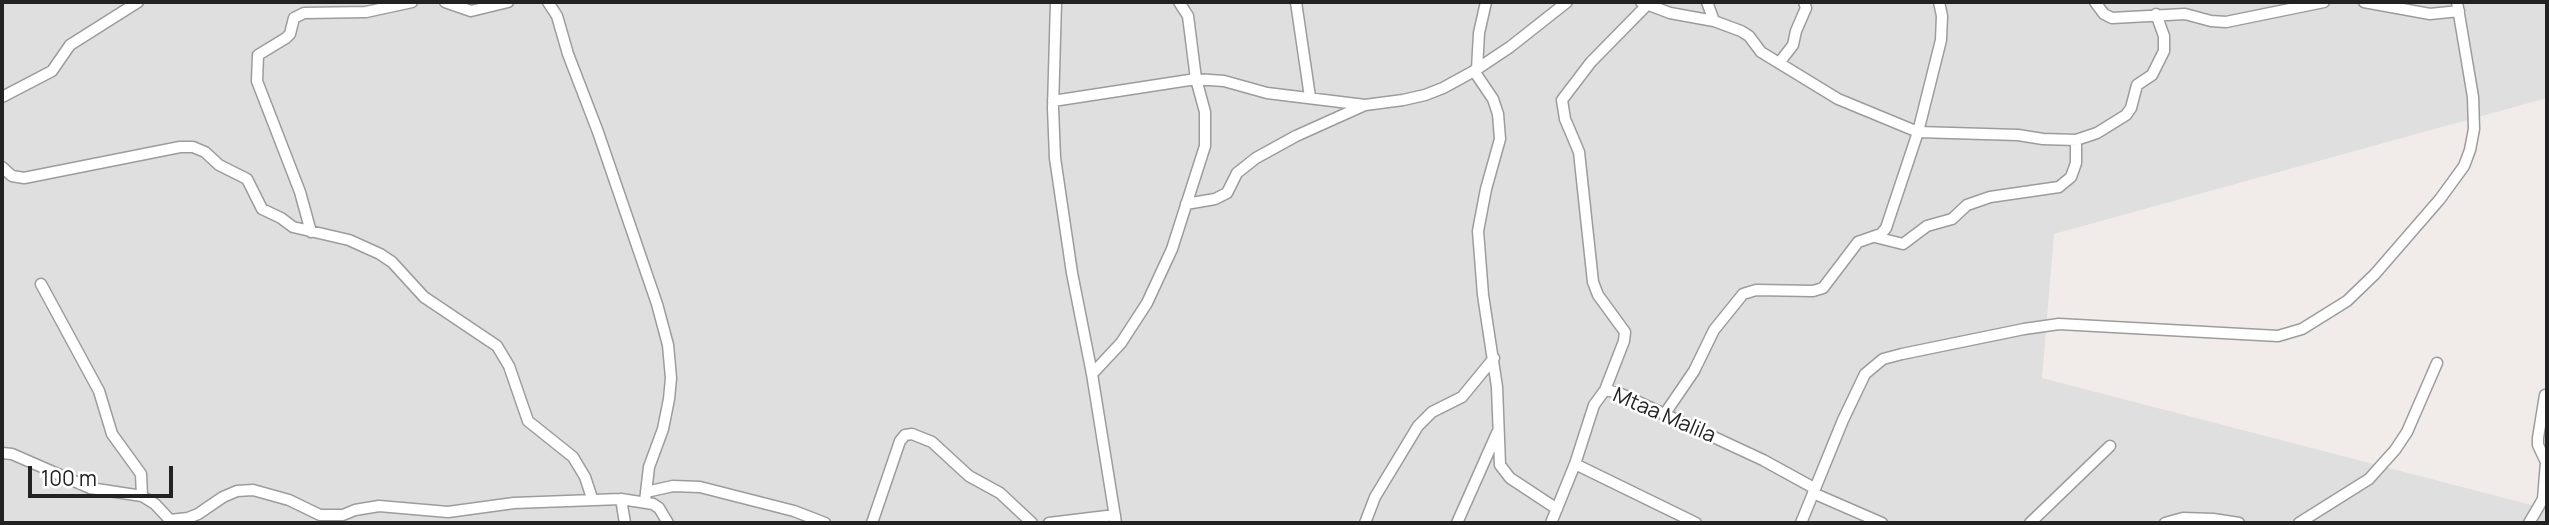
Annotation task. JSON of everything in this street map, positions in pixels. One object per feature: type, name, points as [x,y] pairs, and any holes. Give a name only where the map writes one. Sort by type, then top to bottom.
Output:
[{"type":"street","points":[[311,232],[300,192],[257,80],[258,55],[286,38],[290,34],[294,18],[304,13],[366,12],[412,2]]},
{"type":"street","points":[[445,2],[471,11],[508,2]]},
{"type":"street","points":[[548,2],[557,16],[568,54],[598,132],[657,304],[668,345],[671,378],[669,399],[663,429],[649,467],[645,497]]},
{"type":"street","points":[[1049,523],[1116,519],[1072,273],[1055,158],[1053,102],[1056,2]]},
{"type":"street","points":[[1296,2],[1310,97]]},
{"type":"street","points":[[1486,2],[1479,33],[1476,70],[1493,99],[1498,114],[1500,139],[1478,231],[1483,295],[1494,358],[1502,470],[1557,509]]},
{"type":"street","points":[[1053,102],[1196,79],[1224,81],[1267,93],[1365,105],[1425,95],[1476,70],[1567,2]]},
{"type":"street","points":[[1707,2],[1714,21]]},
{"type":"street","points":[[1779,63],[1793,45],[1806,8],[1804,2]]},
{"type":"street","points":[[1664,415],[1694,371],[1714,330],[1743,295],[1756,290],[1812,291],[1823,288],[1858,242],[1881,234],[1886,228],[1918,132],[1941,40],[1942,16],[1939,2]]},
{"type":"street","points":[[2095,2],[2104,14],[2112,18],[2185,14],[2211,21],[2239,21],[2269,12],[2324,2]]},
{"type":"street","points":[[1801,523],[1865,374],[1883,359],[2059,324],[2278,336],[2302,329],[2347,301],[2375,274],[2440,199],[2464,166],[2474,129],[2473,97],[2458,6],[2430,13],[2364,2]]},
{"type":"street","points":[[2,97],[52,71],[70,46],[135,3]]},
{"type":"street","points":[[1092,374],[1121,342],[1147,303],[1172,249],[1205,146],[1205,112],[1196,79],[1188,16],[1181,3]]},
{"type":"street","points":[[1605,390],[1624,341],[1625,331],[1598,295],[1593,282],[1578,152],[1565,119],[1562,100],[1591,62],[1644,3],[1670,13],[1714,21],[1741,31],[1749,36],[1761,52],[1838,99],[1918,132],[2076,140],[2097,133],[2126,115],[2131,108],[2137,85],[2152,75],[2164,51],[2164,36],[2157,14]]},
{"type":"street","points":[[1186,204],[1215,199],[1227,192],[1237,173],[1256,158],[1296,136],[1333,122],[1365,105]]},
{"type":"street","points":[[1875,237],[1903,244],[1927,226],[1952,219],[1967,205],[1990,197],[2059,187],[2071,177],[2076,163],[2076,140]]},
{"type":"street","points":[[2,167],[12,176],[24,178],[180,147],[193,147],[205,152],[219,165],[247,179],[262,209],[293,227],[349,240],[380,254],[392,262],[424,297],[497,346],[509,366],[528,421],[573,457],[585,477],[592,498]]},
{"type":"street","points":[[41,284],[99,391],[112,434],[141,474],[142,496]]},
{"type":"street","points":[[1365,523],[1375,497],[1418,426],[1432,412],[1462,397],[1494,358]]},
{"type":"street","points":[[2299,523],[2369,479],[2395,450],[2407,432],[2438,363]]},
{"type":"street","name":"Mtaa Malila","points":[[1550,523],[1575,464],[1594,405],[1605,390],[1619,393],[1763,460],[1813,490],[1882,523]]},
{"type":"street","points":[[2529,523],[2543,499],[2546,462],[2538,445],[2545,396]]},
{"type":"street","points":[[1457,523],[1498,431]]},
{"type":"street","points":[[872,523],[900,441],[905,435],[912,434],[932,442],[969,476],[1000,493],[1032,523]]},
{"type":"street","points":[[2030,523],[2110,446]]},
{"type":"street","points":[[2,453],[12,454],[90,488],[142,496],[155,504],[170,521],[188,519],[237,491],[253,490],[289,500],[320,515],[342,515],[379,506],[448,512],[514,503],[645,497],[673,486],[700,487],[794,511],[825,523]]},
{"type":"street","points":[[1575,464],[1696,523]]},
{"type":"street","points":[[645,497],[659,508],[668,523]]},
{"type":"street","points":[[621,499],[625,523]]},
{"type":"street","points":[[2165,523],[2183,518],[2239,523]]},
{"type":"shaded area","points":[[2,2],[2547,2],[2547,98],[2054,234],[2042,378],[2547,509],[2547,523],[2,523]]}]
